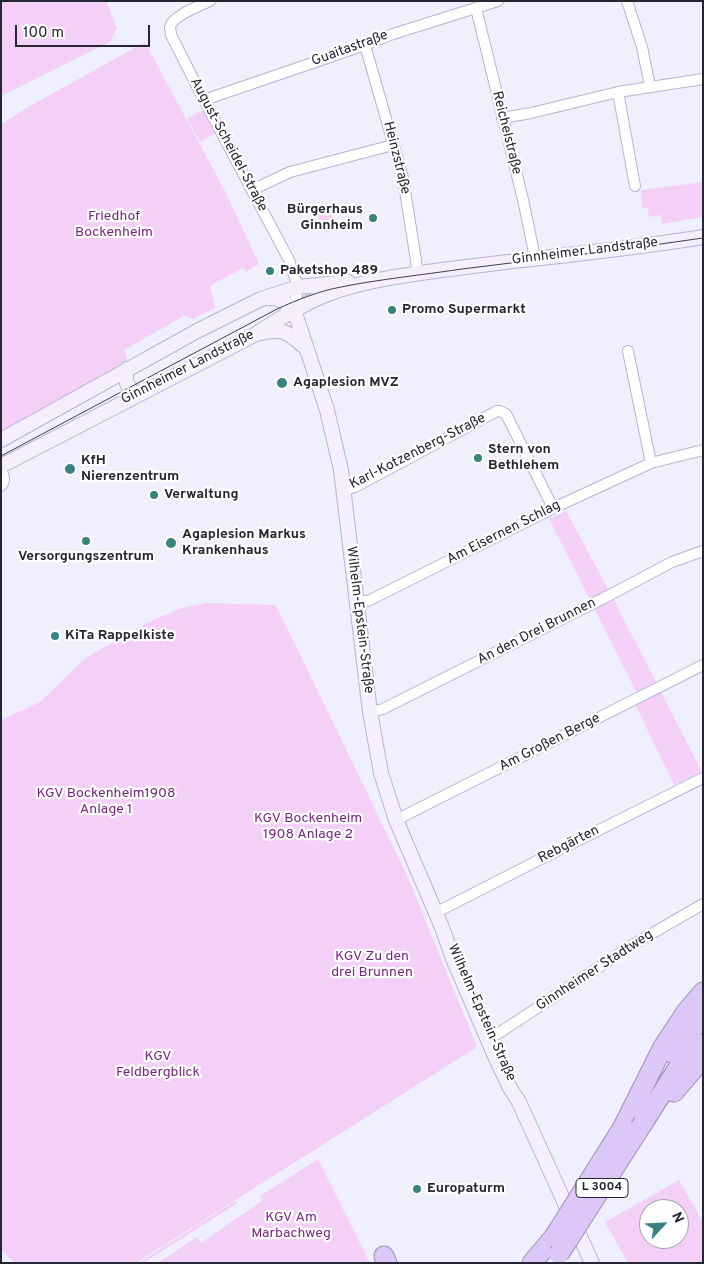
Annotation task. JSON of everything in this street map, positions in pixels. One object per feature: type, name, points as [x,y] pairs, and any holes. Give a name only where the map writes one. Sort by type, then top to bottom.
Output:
[{"type":"highway","points":[[624,1127],[663,1048],[686,1012],[703,992]]},
{"type":"highway","name":"L 3004","points":[[555,1251],[624,1127],[674,1050],[703,1016]]},
{"type":"highway","name":"L 3004","points":[[532,1263],[555,1251],[643,1123],[683,1060],[703,1035]]},
{"type":"highway","points":[[643,1123],[671,1096],[703,1058]]},
{"type":"main road","name":"Ginnheimer Landstraße","points":[[1,466],[256,334],[294,310],[327,295],[379,280],[418,273],[703,237]]},
{"type":"main road","name":"Ginnheimer Landstraße","points":[[1,440],[197,331],[261,299],[298,287],[379,280]]},
{"type":"main road","points":[[261,299],[274,298],[284,302],[294,310]]},
{"type":"main road","name":"Wilhelm-Epstein-Straße","points":[[294,310],[333,432],[341,470],[370,712],[381,774],[396,820],[438,919],[470,984],[510,1088],[519,1102],[592,1263]]},
{"type":"main road","points":[[256,334],[281,330],[307,348]]},
{"type":"main road","points":[[128,369],[125,377],[126,384],[132,391],[139,394]]},
{"type":"street","name":"August-Scheidel-Straße","points":[[210,1],[179,16],[172,22],[171,35],[289,260],[298,287],[294,310]]},
{"type":"street","points":[[627,1],[642,47],[650,86]]},
{"type":"street","name":"Guaitastraße","points":[[204,100],[393,34],[492,2]]},
{"type":"street","name":"Reichelstraße","points":[[476,8],[524,204],[535,258]]},
{"type":"street","name":"Heinzstraße","points":[[365,45],[403,178],[418,273]]},
{"type":"street","points":[[502,118],[618,92],[703,78]]},
{"type":"street","points":[[618,92],[634,186]]},
{"type":"street","points":[[252,190],[290,172],[393,145]]},
{"type":"street","points":[[628,351],[651,463]]},
{"type":"street","name":"Karl-Kotzenberg-Straße","points":[[344,490],[355,487],[500,411],[506,414],[553,508]]},
{"type":"street","name":"Am Eisernen Schlag","points":[[357,601],[368,601],[553,508],[651,463],[703,450]]},
{"type":"street","points":[[1,470],[4,476],[1,486]]},
{"type":"street","name":"An den Drei Brunnen","points":[[370,712],[392,705],[672,562],[703,551]]},
{"type":"street","name":"Am Großen Berge","points":[[396,820],[703,665]]},
{"type":"street","name":"Rebgärten","points":[[438,919],[535,862],[703,778]]},
{"type":"street","name":"Ginnheimer Stadtweg","points":[[491,1037],[634,944],[703,904]]},
{"type":"green space","points":[[1,1],[106,1],[117,28],[110,42],[1,96]]},
{"type":"green space","name":"Friedhof Bockenheim","points":[[145,42],[225,191],[259,264],[246,272],[243,268],[210,286],[215,308],[193,319],[184,316],[124,350],[128,360],[1,431],[1,124]]},
{"type":"green space","points":[[203,110],[216,133],[200,142],[187,118]]},
{"type":"green space","points":[[703,182],[703,217],[662,224],[660,215],[649,217],[648,209],[642,207],[641,190]]},
{"type":"green space","points":[[327,203],[331,206],[335,230],[325,233],[318,217],[317,209],[322,204]]},
{"type":"green space","points":[[566,511],[702,772],[674,785],[635,704],[641,701],[549,519]]},
{"type":"green space","points":[[206,603],[276,605],[407,875],[477,1047],[136,1263],[15,1263],[1,1248],[1,720],[40,702],[84,659],[141,626],[178,609]]},
{"type":"green space","name":"KGV Am Marbachweg","points":[[318,1159],[370,1263],[158,1263],[197,1237],[201,1243],[262,1201],[260,1196]]},
{"type":"green space","points":[[679,1180],[703,1222],[703,1263],[628,1263],[605,1222],[639,1203],[639,1249],[689,1249],[689,1199],[646,1199]]},
{"type":"green space","points":[[235,1201],[238,1203],[143,1263],[139,1263]]},
{"type":"tram line","points":[[1,456],[277,309],[316,293],[386,279],[703,238]]},
{"type":"place","name":"Bürgerhaus Ginnheim","points":[[373,218]]},
{"type":"place","name":"Paketshop 489","points":[[270,271]]},
{"type":"place","name":"Promo Supermarkt","points":[[392,310]]},
{"type":"place","name":"Agaplesion MVZ","points":[[282,383]]},
{"type":"place","name":"Stern von Bethlehem","points":[[478,458]]},
{"type":"place","name":"KfH Nierenzentrum","points":[[70,469]]},
{"type":"place","name":"Verwaltung","points":[[154,495]]},
{"type":"place","name":"Versorgungszentrum","points":[[86,541]]},
{"type":"place","name":"Agaplesion Markus Krankenhaus","points":[[171,543]]},
{"type":"place","name":"KiTa Rappelkiste","points":[[55,636]]},
{"type":"place","name":"Europaturm","points":[[417,1189]]},
{"type":"park label","name":"KGV Bockenheim1908 Anlage 1","points":[[106,802]]},
{"type":"park label","name":"KGV Bockenheim 1908 Anlage 2","points":[[308,828]]},
{"type":"park label","name":"KGV Zu den drei Brunnen","points":[[372,966]]},
{"type":"park label","name":"KGV Feldbergblick","points":[[158,1066]]}]
